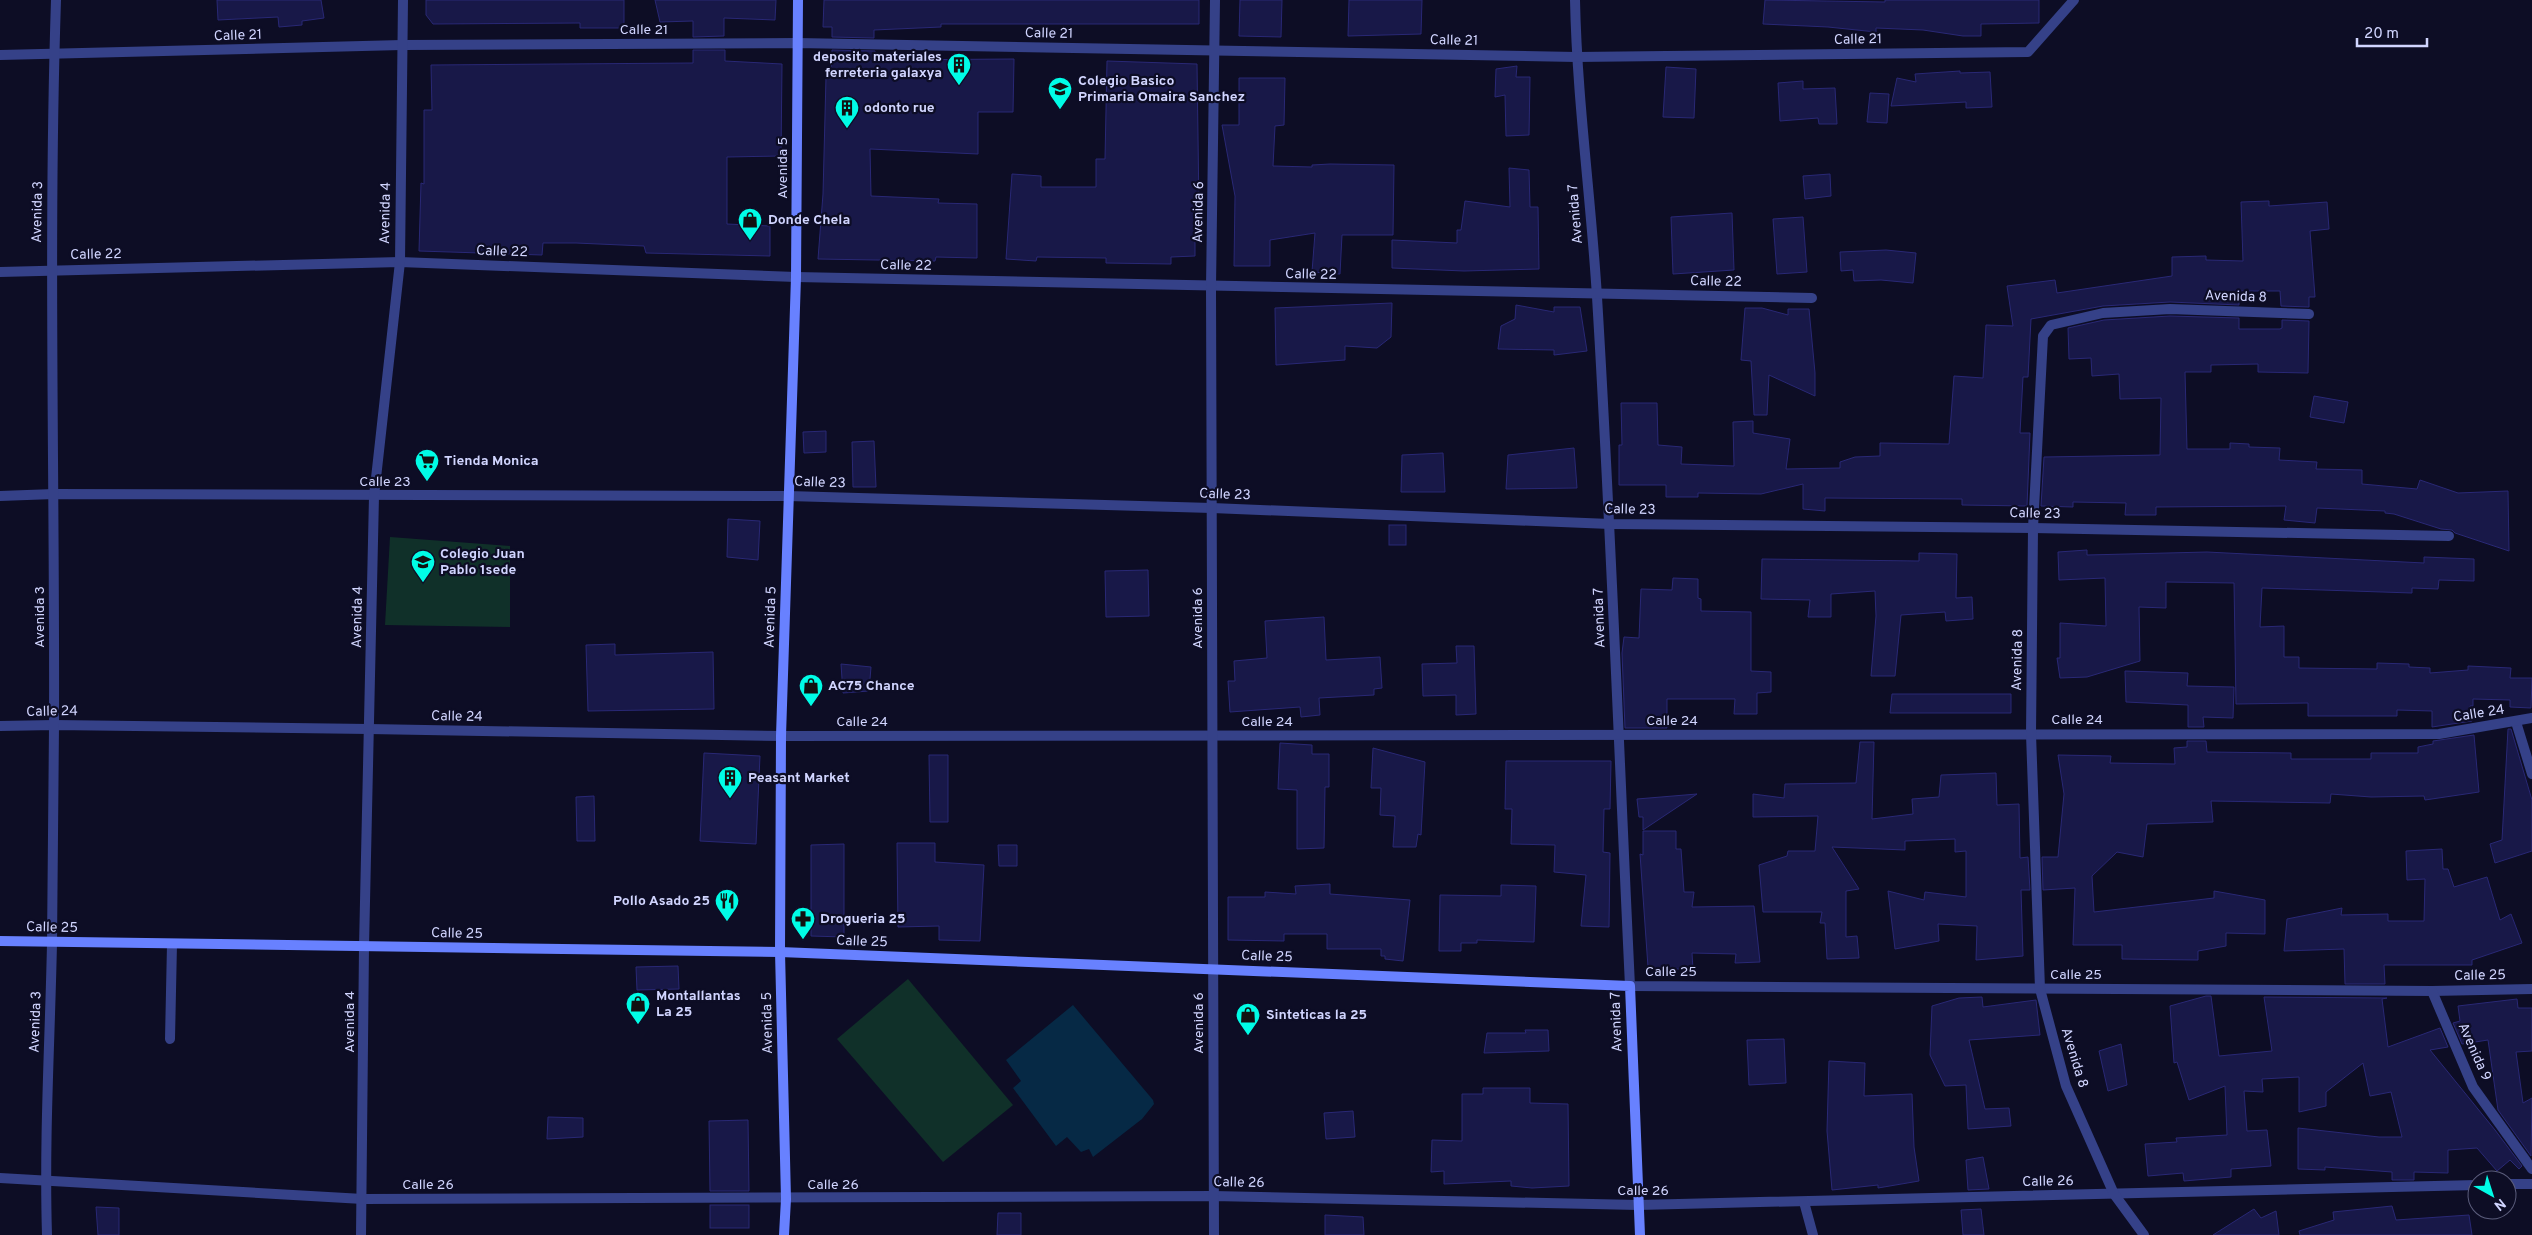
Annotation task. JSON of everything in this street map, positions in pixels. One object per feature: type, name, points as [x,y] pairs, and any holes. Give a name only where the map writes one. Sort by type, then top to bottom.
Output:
[{"type":"street","name":"Avenida 3","points":[[46,1235],[45,1180],[52,942],[54,725],[54,494],[51,270],[56,0]]},
{"type":"street","name":"Avenida 4","points":[[362,1235],[364,946],[374,496],[400,262],[403,0]]},
{"type":"street","name":"Avenida 5","points":[[784,1235],[786,1199],[780,952],[781,736],[796,276],[798,0]]},
{"type":"street","name":"Avenida 6","points":[[1214,1235],[1211,287],[1215,0]]},
{"type":"street","name":"Avenida 7","points":[[1575,0],[1576,57],[1597,293],[1610,524],[1640,1235]]},
{"type":"street","name":"Calle 21","points":[[0,55],[402,45],[797,43],[1576,57],[2028,52],[2074,0]]},
{"type":"street","name":"Calle 22","points":[[0,272],[400,262],[796,276],[1211,287],[1812,298]]},
{"type":"street","name":"Avenida 8","points":[[2144,1235],[2114,1194],[2066,1086],[2040,989],[2030,734],[2033,528],[2043,336],[2051,325],[2103,313],[2170,309],[2309,314]]},
{"type":"street","name":"Calle 23","points":[[0,496],[54,494],[788,496],[1212,508],[1610,524],[2033,528],[2449,536]]},
{"type":"street","name":"Calle 24","points":[[0,726],[369,729],[781,736],[2439,734],[2532,718]]},
{"type":"street","points":[[2516,722],[2532,774]]},
{"type":"street","name":"Calle 25","points":[[0,942],[780,952],[1630,986],[2432,991],[2532,989]]},
{"type":"street","points":[[170,1039],[172,944]]},
{"type":"street","name":"Avenida 9","points":[[2432,991],[2473,1087],[2532,1169]]},
{"type":"street","name":"Calle 26","points":[[0,1178],[363,1199],[1214,1196],[1638,1205],[2467,1185]]},
{"type":"street","points":[[2517,1184],[2532,1184]]},
{"type":"street","points":[[1804,1202],[1813,1235]]},
{"type":"green space","points":[[390,537],[510,546],[510,627],[385,625]]},
{"type":"green space","points":[[908,979],[1013,1105],[943,1162],[837,1039]]},
{"type":"water","points":[[1073,1005],[1153,1100],[1154,1104],[1142,1119],[1093,1157],[1089,1149],[1081,1152],[1067,1137],[1056,1146],[1013,1088],[1021,1081],[1006,1060]]},
{"type":"building","points":[[217,0],[321,0],[324,18],[302,21],[302,25],[279,27],[278,17],[218,20]]},
{"type":"building","points":[[426,0],[624,0],[624,28],[580,28],[580,23],[433,24],[426,15]]},
{"type":"building","points":[[655,0],[776,0],[775,20],[724,18],[724,36],[693,37],[693,21],[660,22]]},
{"type":"building","points":[[824,0],[1199,0],[1199,24],[941,24],[941,27],[874,30],[874,38],[832,37],[832,27],[823,27]]},
{"type":"building","points":[[1240,0],[1282,0],[1281,37],[1239,36]]},
{"type":"building","points":[[1349,0],[1422,0],[1421,34],[1348,36]]},
{"type":"building","points":[[1765,0],[1885,2],[1885,0],[2039,0],[2039,23],[1981,24],[1981,36],[1963,36],[1923,30],[1876,28],[1876,32],[1828,27],[1763,24]]},
{"type":"building","points":[[693,50],[725,50],[725,61],[782,64],[781,156],[727,157],[727,224],[770,226],[770,256],[646,253],[644,246],[576,243],[543,243],[542,255],[419,251],[421,183],[424,184],[424,110],[432,110],[431,65],[693,63]]},
{"type":"building","points":[[832,50],[875,51],[875,60],[1014,59],[1013,112],[978,112],[978,154],[870,149],[871,196],[939,199],[938,203],[977,204],[977,258],[936,257],[935,261],[818,259],[823,194],[826,77],[831,77]]},
{"type":"building","points":[[1107,61],[1197,64],[1199,210],[1195,210],[1195,256],[1171,257],[1171,264],[1106,263],[1106,258],[1037,257],[1036,261],[1006,259],[1012,174],[1041,176],[1041,187],[1096,187],[1096,159],[1105,159]]},
{"type":"building","points":[[1517,66],[1516,77],[1530,77],[1529,135],[1506,136],[1505,95],[1495,97],[1496,69]]},
{"type":"building","points":[[1666,67],[1696,69],[1694,118],[1663,117]]},
{"type":"building","points":[[1960,71],[1960,73],[1990,72],[1992,107],[1966,108],[1966,102],[1891,106],[1897,78],[1916,82],[1915,74]]},
{"type":"building","points":[[1239,78],[1285,78],[1284,125],[1275,126],[1273,166],[1312,167],[1312,165],[1330,164],[1394,165],[1393,235],[1342,235],[1340,274],[1312,272],[1315,233],[1270,240],[1270,266],[1234,266],[1235,196],[1222,125],[1239,125]]},
{"type":"building","points":[[1803,81],[1803,89],[1835,88],[1837,124],[1819,124],[1818,118],[1780,121],[1778,83]]},
{"type":"building","points":[[1870,93],[1889,94],[1887,123],[1867,122]]},
{"type":"building","points":[[1509,168],[1529,170],[1530,207],[1538,207],[1539,269],[1464,271],[1392,268],[1392,240],[1457,243],[1457,230],[1461,230],[1465,201],[1510,207]]},
{"type":"building","points":[[1830,174],[1831,196],[1805,199],[1803,176]]},
{"type":"building","points":[[2269,201],[2269,206],[2327,202],[2329,229],[2310,231],[2315,297],[2309,297],[2309,307],[2281,306],[2280,291],[2239,291],[2239,305],[2170,302],[2103,306],[2031,319],[2028,377],[2023,377],[2020,433],[2030,433],[2027,506],[1962,505],[1962,499],[1825,498],[1825,511],[1803,509],[1803,484],[1761,494],[1698,493],[1698,497],[1666,497],[1666,485],[1619,485],[1619,445],[1622,445],[1621,403],[1657,403],[1658,445],[1682,447],[1681,464],[1734,466],[1733,422],[1753,421],[1753,433],[1790,439],[1786,469],[1840,468],[1840,462],[1855,457],[1880,456],[1880,443],[1949,444],[1954,376],[1983,378],[1986,325],[2013,326],[2007,286],[2055,280],[2057,293],[2172,276],[2172,257],[2206,256],[2206,260],[2243,261],[2241,202]]},
{"type":"building","points":[[1732,213],[1734,270],[1673,274],[1671,217]]},
{"type":"building","points":[[1803,217],[1807,272],[1777,274],[1773,219]]},
{"type":"building","points":[[1886,250],[1916,253],[1913,283],[1881,280],[1854,281],[1853,270],[1841,271],[1840,252]]},
{"type":"building","points":[[1392,303],[1391,337],[1377,348],[1345,346],[1345,360],[1276,365],[1275,308]]},
{"type":"building","points":[[1516,305],[1554,312],[1554,307],[1580,307],[1587,351],[1554,355],[1554,350],[1498,349],[1501,326],[1515,319]]},
{"type":"building","points":[[1745,308],[1762,308],[1788,315],[1788,309],[1809,309],[1815,373],[1815,396],[1769,375],[1767,415],[1754,415],[1751,361],[1741,360]]},
{"type":"building","points":[[2170,316],[2239,318],[2239,329],[2280,329],[2282,328],[2282,320],[2309,321],[2308,373],[2258,372],[2258,364],[2211,365],[2211,372],[2185,372],[2187,449],[2230,449],[2230,443],[2249,444],[2249,447],[2280,448],[2279,460],[2317,462],[2316,469],[2362,470],[2362,484],[2417,489],[2420,480],[2458,493],[2508,491],[2509,551],[2455,533],[2452,530],[2441,529],[2394,514],[2385,513],[2385,511],[2317,508],[2315,523],[2284,520],[2286,506],[2156,507],[2156,515],[2125,515],[2126,503],[2073,502],[2073,507],[2041,506],[2044,457],[2160,455],[2161,398],[2120,399],[2119,374],[2092,376],[2091,358],[2069,359],[2068,328],[2104,320]]},
{"type":"building","points":[[2314,396],[2348,402],[2344,423],[2310,417]]},
{"type":"building","points":[[826,431],[826,452],[804,453],[803,432]]},
{"type":"building","points":[[874,441],[876,487],[853,487],[852,442]]},
{"type":"building","points":[[1574,448],[1577,488],[1506,489],[1508,455]]},
{"type":"building","points":[[1443,453],[1445,492],[1401,492],[1402,455]]},
{"type":"building","points":[[728,519],[760,521],[758,560],[727,557]]},
{"type":"building","points":[[1389,525],[1406,525],[1406,545],[1389,545]]},
{"type":"building","points":[[2087,550],[2087,555],[2207,552],[2424,563],[2424,557],[2474,559],[2474,581],[2439,580],[2438,589],[2412,588],[2412,593],[2262,588],[2260,627],[2284,626],[2284,657],[2299,657],[2299,668],[2377,669],[2377,663],[2409,664],[2409,667],[2430,668],[2430,673],[2468,670],[2468,666],[2511,668],[2510,678],[2532,678],[2531,708],[2510,707],[2510,700],[2473,699],[2473,706],[2470,706],[2472,721],[2432,727],[2432,711],[2397,710],[2397,716],[2308,716],[2308,703],[2236,704],[2234,583],[2166,582],[2166,608],[2139,607],[2140,661],[2087,677],[2060,678],[2057,658],[2060,658],[2060,623],[2106,626],[2105,578],[2059,580],[2058,552]]},
{"type":"building","points":[[1919,553],[1957,554],[1956,598],[1972,597],[1973,619],[1946,621],[1945,612],[1901,615],[1895,676],[1871,676],[1876,616],[1875,591],[1831,594],[1831,617],[1808,617],[1810,600],[1761,599],[1762,559],[1919,561]]},
{"type":"building","points":[[1148,570],[1149,616],[1106,617],[1105,571]]},
{"type":"building","points":[[1673,578],[1698,579],[1698,598],[1701,599],[1701,611],[1751,612],[1751,671],[1771,672],[1771,692],[1757,693],[1757,714],[1734,714],[1735,699],[1667,699],[1667,728],[1625,728],[1622,653],[1624,637],[1639,638],[1641,589],[1672,590]]},
{"type":"building","points":[[1324,617],[1326,660],[1380,657],[1382,688],[1374,689],[1374,695],[1319,698],[1320,715],[1301,717],[1300,707],[1230,712],[1228,681],[1235,681],[1234,661],[1267,658],[1265,621]]},
{"type":"building","points":[[615,644],[615,655],[713,652],[714,709],[588,711],[586,645]]},
{"type":"building","points":[[1456,646],[1474,646],[1476,714],[1456,715],[1456,695],[1423,696],[1422,664],[1457,663]]},
{"type":"building","points":[[841,664],[871,667],[869,691],[843,693]]},
{"type":"building","points":[[2125,671],[2188,673],[2187,686],[2234,687],[2233,718],[2203,717],[2204,727],[2188,727],[2188,705],[2126,702]]},
{"type":"building","points":[[1892,694],[2011,694],[2011,713],[1890,713]]},
{"type":"building","points":[[2508,729],[2511,729],[2532,800],[2532,851],[2495,863],[2490,844],[2502,840]]},
{"type":"building","points":[[2474,735],[2479,792],[2425,800],[2424,796],[2371,797],[2331,794],[2330,803],[2211,801],[2213,822],[2147,824],[2143,857],[2117,852],[2092,876],[2094,912],[2214,898],[2214,891],[2265,900],[2265,934],[2226,933],[2226,946],[2198,951],[2198,960],[2122,959],[2122,945],[2073,945],[2075,888],[2043,890],[2042,857],[2058,857],[2064,794],[2058,755],[2111,756],[2110,763],[2175,764],[2174,748],[2187,747],[2187,741],[2206,741],[2207,752],[2291,753],[2291,759],[2371,759],[2371,753],[2418,753],[2418,747],[2433,744],[2433,741]]},
{"type":"building","points":[[1860,742],[1874,742],[1872,819],[1913,814],[1912,799],[1939,797],[1941,775],[1996,773],[1997,805],[2019,804],[2020,858],[2028,857],[2030,890],[2021,890],[2023,956],[1976,960],[1977,926],[1938,924],[1939,941],[1895,949],[1888,891],[1924,900],[1925,892],[1966,897],[1966,851],[1955,852],[1955,839],[1905,841],[1905,850],[1832,847],[1859,889],[1846,891],[1846,937],[1857,936],[1859,958],[1827,959],[1825,923],[1820,923],[1822,912],[1763,912],[1759,865],[1787,856],[1788,851],[1815,851],[1818,816],[1753,817],[1753,794],[1784,798],[1785,784],[1856,783]]},
{"type":"building","points":[[1280,743],[1312,745],[1312,754],[1329,754],[1329,787],[1325,787],[1324,848],[1297,849],[1297,790],[1278,789]]},
{"type":"building","points":[[1373,748],[1425,762],[1421,835],[1418,834],[1416,847],[1393,847],[1395,816],[1380,815],[1381,788],[1371,788]]},
{"type":"building","name":"Peasant Market","points":[[704,753],[760,756],[756,844],[700,841]]},
{"type":"building","points":[[929,755],[948,755],[948,822],[930,822]]},
{"type":"building","points":[[1506,761],[1611,761],[1610,809],[1604,809],[1603,852],[1610,853],[1609,927],[1581,926],[1586,875],[1554,872],[1555,845],[1511,844],[1512,809],[1505,809]]},
{"type":"building","points":[[1697,794],[1643,830],[1643,817],[1639,817],[1637,799]]},
{"type":"building","points":[[594,796],[595,841],[577,841],[576,797]]},
{"type":"building","points":[[1643,831],[1676,831],[1676,849],[1681,849],[1684,892],[1694,892],[1692,907],[1754,906],[1760,962],[1735,963],[1736,954],[1692,953],[1693,970],[1648,967],[1640,854],[1643,855]]},
{"type":"building","points":[[897,843],[935,843],[935,862],[984,865],[980,941],[939,940],[939,926],[898,927]]},
{"type":"building","points":[[844,844],[844,937],[811,936],[811,845]]},
{"type":"building","points":[[998,845],[1017,845],[1017,866],[999,866]]},
{"type":"building","points":[[2442,849],[2443,869],[2448,869],[2454,887],[2487,877],[2500,920],[2511,914],[2522,943],[2472,960],[2472,965],[2384,965],[2385,984],[2345,984],[2344,949],[2284,951],[2287,919],[2342,908],[2341,915],[2388,914],[2388,921],[2424,921],[2425,879],[2407,880],[2406,851]]},
{"type":"building","points":[[1330,884],[1330,894],[1410,900],[1403,961],[1385,959],[1385,956],[1381,956],[1381,949],[1327,949],[1327,934],[1284,934],[1284,941],[1228,940],[1228,897],[1265,897],[1265,892],[1296,894],[1295,886]]},
{"type":"building","points":[[1501,885],[1536,886],[1534,942],[1477,940],[1477,943],[1461,943],[1461,951],[1439,951],[1440,895],[1501,896]]},
{"type":"building","points":[[678,966],[679,989],[637,990],[636,967]]},
{"type":"building","points":[[2211,996],[2219,1056],[2272,1051],[2264,997],[2387,998],[2382,999],[2388,1047],[2440,1028],[2448,1047],[2430,1050],[2522,1166],[2519,1169],[2510,1160],[2496,1170],[2477,1148],[2448,1150],[2448,1173],[2414,1172],[2414,1180],[2392,1180],[2392,1172],[2325,1167],[2325,1170],[2298,1169],[2298,1128],[2379,1137],[2402,1137],[2391,1092],[2370,1096],[2363,1063],[2326,1092],[2326,1106],[2299,1112],[2299,1077],[2262,1079],[2263,1092],[2244,1091],[2247,1131],[2267,1130],[2271,1166],[2231,1169],[2231,1177],[2184,1181],[2183,1173],[2148,1176],[2145,1144],[2177,1142],[2176,1138],[2227,1135],[2225,1086],[2189,1100],[2177,1062],[2174,1063],[2170,1006]]},
{"type":"building","points":[[1982,997],[1983,1007],[2036,1000],[2040,1035],[1969,1040],[1985,1109],[2009,1108],[2011,1126],[1968,1129],[1966,1085],[1945,1086],[1930,1055],[1932,1006],[1959,998]]},
{"type":"building","points":[[2517,999],[2518,1008],[2532,1008],[2532,1051],[2516,1052],[2523,1103],[2532,1098],[2531,1156],[2498,1110],[2488,1040],[2462,1044],[2453,1023],[2460,1021],[2458,1006]]},
{"type":"building","points":[[1525,1030],[1548,1030],[1549,1051],[1484,1053],[1487,1033],[1526,1033]]},
{"type":"building","points":[[1784,1039],[1786,1083],[1749,1085],[1747,1040]]},
{"type":"building","points":[[2121,1044],[2127,1085],[2108,1091],[2099,1051]]},
{"type":"building","points":[[1829,1061],[1865,1063],[1864,1096],[1912,1094],[1914,1147],[1919,1181],[1878,1188],[1878,1185],[1832,1190],[1827,1131]]},
{"type":"building","points":[[1483,1088],[1530,1088],[1530,1103],[1568,1104],[1569,1186],[1532,1188],[1511,1186],[1511,1181],[1444,1184],[1444,1171],[1431,1172],[1432,1140],[1462,1141],[1462,1094],[1483,1094]]},
{"type":"building","points":[[1353,1111],[1355,1137],[1326,1139],[1324,1113]]},
{"type":"building","points":[[548,1117],[583,1118],[583,1137],[547,1139]]},
{"type":"building","points":[[748,1120],[749,1191],[710,1191],[709,1121]]},
{"type":"building","points":[[1983,1157],[1989,1189],[1968,1190],[1966,1160]]},
{"type":"building","points":[[710,1205],[749,1205],[749,1228],[710,1228]]},
{"type":"building","points":[[2392,1206],[2396,1220],[2467,1215],[2472,1235],[2300,1235],[2299,1231],[2334,1220],[2333,1212]]},
{"type":"building","points":[[96,1207],[119,1208],[119,1235],[98,1235]]},
{"type":"building","points":[[1981,1209],[1984,1235],[1963,1235],[1961,1210]]},
{"type":"building","points":[[2254,1209],[2261,1218],[2276,1211],[2279,1235],[2213,1235]]},
{"type":"building","points":[[998,1213],[1021,1213],[1021,1235],[997,1235]]},
{"type":"building","points":[[1325,1215],[1363,1217],[1364,1235],[1325,1235]]},
{"type":"place","name":"deposito materiales ferreteria galaxya","points":[[959,86]]},
{"type":"place","name":"Colegio Basico Primaria Omaira Sanchez","points":[[1060,110]]},
{"type":"place","name":"odonto rue","points":[[847,129]]},
{"type":"place","name":"Donde Chela","points":[[750,241]]},
{"type":"place","name":"Tienda Monica","points":[[427,482]]},
{"type":"place","name":"Colegio Juan Pablo 1sede","points":[[423,583]]},
{"type":"place","name":"AC75 Chance","points":[[811,707]]},
{"type":"place","name":"Peasant Market","points":[[730,799]]},
{"type":"place","name":"Pollo Asado 25","points":[[727,922]]},
{"type":"place","name":"Drogueria 25","points":[[803,940]]},
{"type":"place","name":"Montallantas La 25","points":[[638,1025]]},
{"type":"place","name":"Sinteticas la 25","points":[[1248,1036]]}]
